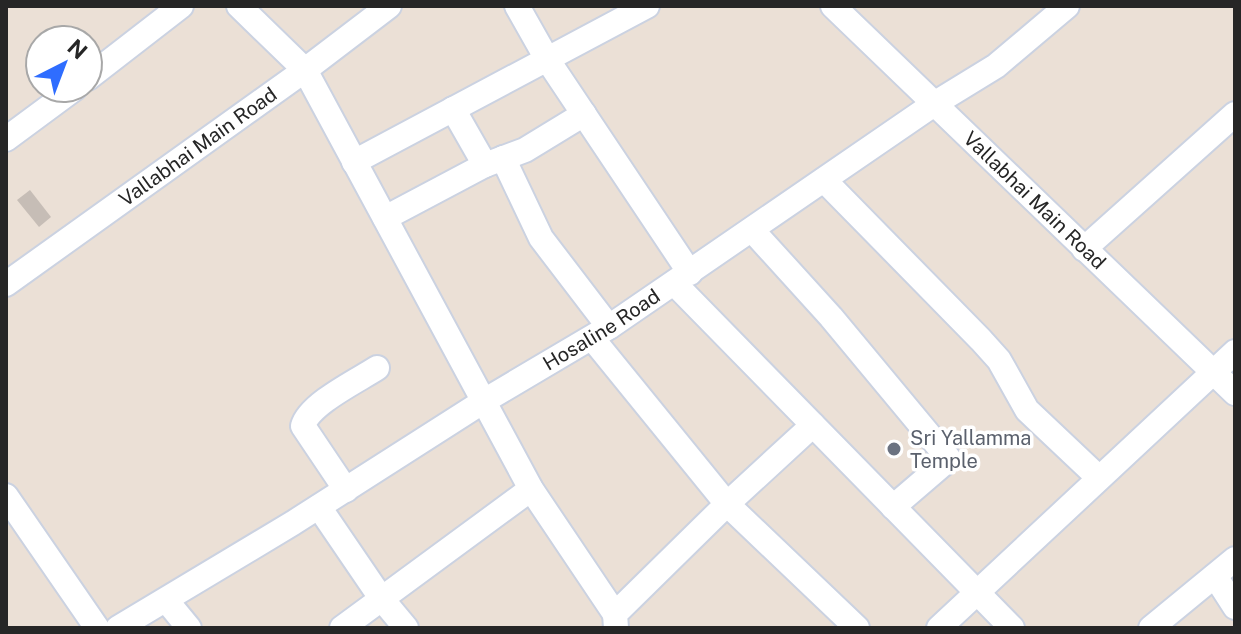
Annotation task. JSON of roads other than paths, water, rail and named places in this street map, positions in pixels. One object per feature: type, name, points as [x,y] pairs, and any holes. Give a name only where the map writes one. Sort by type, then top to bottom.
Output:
[{"type":"street","points":[[104,66],[181,6]]},
{"type":"street","points":[[239,6],[305,70],[531,489],[616,621],[727,504],[813,425]]},
{"type":"street","name":"Vallabhai Main Road","points":[[6,284],[305,70],[389,6]]},
{"type":"street","points":[[517,6],[682,278],[813,425],[1012,628]]},
{"type":"street","points":[[354,162],[647,6]]},
{"type":"street","name":"Vallabhai Main Road","points":[[833,6],[1235,393]]},
{"type":"street","name":"Hosaline Road","points":[[118,628],[601,332],[934,104],[996,66],[1067,6]]},
{"type":"street","points":[[6,139],[53,104]]},
{"type":"street","points":[[453,109],[494,161],[601,332],[727,504],[857,628]]},
{"type":"street","points":[[385,218],[494,161],[525,150],[584,114]]},
{"type":"street","points":[[1084,249],[1235,114]]},
{"type":"street","points":[[824,180],[981,340],[999,360],[1027,410],[1099,478]]},
{"type":"street","points":[[752,230],[831,317],[949,459],[893,507]]},
{"type":"street","points":[[939,628],[1235,352]]},
{"type":"street","points":[[346,490],[303,426],[304,421],[315,408],[377,368]]},
{"type":"street","points":[[342,628],[531,489]]},
{"type":"street","points":[[6,496],[97,628]]},
{"type":"street","points":[[319,507],[381,598],[406,628]]},
{"type":"street","points":[[1151,628],[1235,559]]},
{"type":"street","points":[[1215,576],[1235,607]]},
{"type":"street","points":[[166,600],[189,628]]},
{"type":"place","name":"Sri Yallamma Temple","points":[[894,449]]}]
